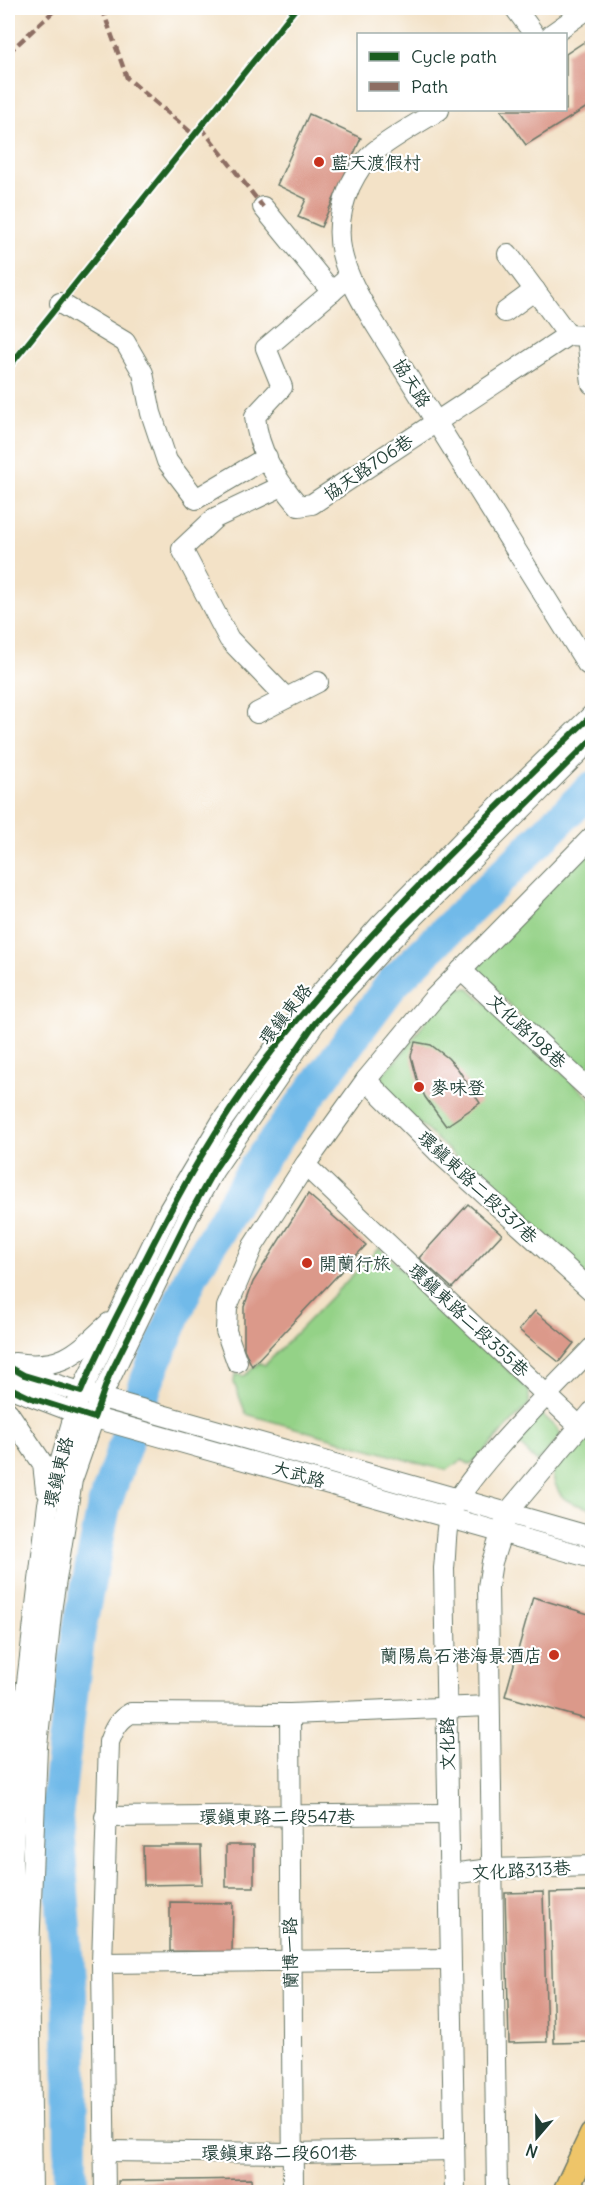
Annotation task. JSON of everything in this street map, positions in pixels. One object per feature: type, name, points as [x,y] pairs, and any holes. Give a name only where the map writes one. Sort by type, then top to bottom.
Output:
[{"type":"main road","points":[[565,2193],[592,2135]]},
{"type":"street","points":[[515,8],[533,33]]},
{"type":"street","points":[[553,33],[589,8]]},
{"type":"street","name":"協天路","points":[[437,111],[372,153],[356,173],[345,197],[339,223],[340,249],[348,278],[435,422],[587,664],[592,668]]},
{"type":"street","points":[[263,207],[332,292]]},
{"type":"street","points":[[508,254],[535,290],[583,335],[592,384]]},
{"type":"street","points":[[286,698],[230,639],[183,549],[215,518],[282,486],[276,480],[256,431],[255,416],[282,387],[266,348],[348,278]]},
{"type":"street","points":[[505,312],[535,290]]},
{"type":"street","points":[[60,303],[125,342],[143,373],[151,413],[167,461],[196,499],[267,457]]},
{"type":"street","name":"協天路706巷","points":[[282,486],[299,506],[312,504],[435,422],[583,335]]},
{"type":"street","points":[[257,712],[318,682]]},
{"type":"street","name":"環鎮東路","points":[[12,2193],[12,1862],[20,1738],[48,1504],[81,1392],[169,1210],[222,1121],[284,1035],[380,926],[466,837],[592,715]]},
{"type":"street","name":"環鎮東路","points":[[32,2193],[29,1952],[37,1746],[52,1605],[72,1480],[103,1420],[189,1215],[214,1170],[315,1023],[391,940],[592,739]]},
{"type":"street","points":[[237,1362],[226,1331],[227,1307],[253,1246],[305,1165],[366,1080],[434,998],[592,837]]},
{"type":"street","name":"文化路198巷","points":[[461,970],[592,1092]]},
{"type":"street","name":"環鎮東路二段337巷","points":[[366,1080],[438,1151],[592,1291]]},
{"type":"street","name":"環鎮東路二段355巷","points":[[305,1165],[548,1395],[586,1419]]},
{"type":"street","points":[[8,1362],[47,1366],[79,1351],[117,1315]]},
{"type":"street","name":"文化路","points":[[455,2193],[444,1568],[450,1517],[458,1499],[486,1463],[592,1348]]},
{"type":"street","name":"大武路","points":[[8,1366],[24,1375],[81,1392],[592,1537]]},
{"type":"street","name":"大武路","points":[[8,1387],[74,1412],[592,1558]]},
{"type":"street","points":[[8,1412],[43,1464],[48,1504]]},
{"type":"street","points":[[497,2193],[488,1587],[508,1512],[586,1419]]},
{"type":"street","points":[[105,2193],[102,1963],[105,1817],[109,1742],[114,1728],[131,1713],[290,1714],[489,1706]]},
{"type":"street","name":"蘭博一路","points":[[290,1714],[293,2193]]},
{"type":"street","name":"環鎮東路二段547巷","points":[[105,1817],[448,1814]]},
{"type":"street","name":"文化路313巷","points":[[450,1874],[491,1869],[592,1866]]},
{"type":"street","points":[[102,1963],[450,1959]]},
{"type":"street","name":"環鎮東路二段601巷","points":[[104,2151],[292,2153],[454,2150]]},
{"type":"green space","points":[[583,854],[592,855],[592,1086],[477,972],[479,962]]},
{"type":"green space","points":[[458,988],[469,988],[592,1100],[592,1282],[384,1091],[382,1074],[405,1050],[442,1000]]},
{"type":"green space","points":[[379,1248],[529,1390],[529,1404],[471,1465],[462,1460],[447,1470],[246,1414],[234,1383],[235,1374],[244,1376],[259,1363],[265,1365]]},
{"type":"green space","points":[[541,1413],[558,1429],[561,1436],[537,1462],[515,1440]]},
{"type":"green space","points":[[592,1424],[592,1509],[565,1499],[558,1490],[552,1473]]},
{"type":"building","points":[[584,42],[592,55],[592,104],[526,145],[502,111],[567,111],[567,53]]},
{"type":"building","name":"藍天渡假村","points":[[309,114],[361,138],[321,227],[298,217],[306,199],[277,185]]},
{"type":"building","points":[[415,1042],[431,1045],[448,1058],[480,1103],[446,1126],[425,1097],[417,1079],[411,1056]]},
{"type":"building","name":"開蘭行旅","points":[[308,1194],[366,1245],[252,1366],[244,1349],[244,1307],[253,1282]]},
{"type":"building","points":[[468,1204],[502,1234],[452,1288],[419,1258]]},
{"type":"building","points":[[535,1311],[574,1343],[559,1362],[519,1330]]},
{"type":"building","name":"蘭陽烏石港海景酒店","points":[[533,1597],[592,1615],[592,1721],[505,1696]]},
{"type":"building","points":[[226,1845],[254,1845],[254,1887],[226,1887]]},
{"type":"building","points":[[143,1846],[201,1846],[202,1884],[144,1885]]},
{"type":"building","points":[[543,1892],[547,2042],[509,2043],[505,1893]]},
{"type":"building","points":[[588,1892],[592,2042],[554,2043],[550,1893]]},
{"type":"building","points":[[170,1902],[233,1903],[232,1952],[170,1951]]},
{"type":"building","points":[[251,2179],[252,2192],[118,2192],[118,2181]]},
{"type":"waterway","points":[[71,2192],[70,1993],[56,1816],[79,1630],[104,1506],[148,1378],[192,1274],[254,1169],[392,984],[592,788]]},
{"type":"marked path","points":[[8,53],[57,8]]},
{"type":"marked path","points":[[102,8],[127,78],[194,135]]},
{"type":"marked path","points":[[201,127],[263,207]]},
{"type":"cycle path","points":[[8,368],[296,8]]},
{"type":"cycle path","points":[[8,1366],[24,1375],[81,1392],[104,1340],[182,1190],[220,1126],[262,1064],[321,992],[395,910],[592,715]]},
{"type":"cycle path","points":[[8,1387],[31,1398],[94,1418],[109,1376],[189,1215],[214,1170],[315,1023],[391,940],[592,739]]},
{"type":"place","name":"藍天渡假村","points":[[319,162]]},
{"type":"place","name":"麥味登","points":[[419,1087]]},
{"type":"place","name":"開蘭行旅","points":[[307,1263]]},
{"type":"place","name":"蘭陽烏石港海景酒店","points":[[554,1655]]}]
